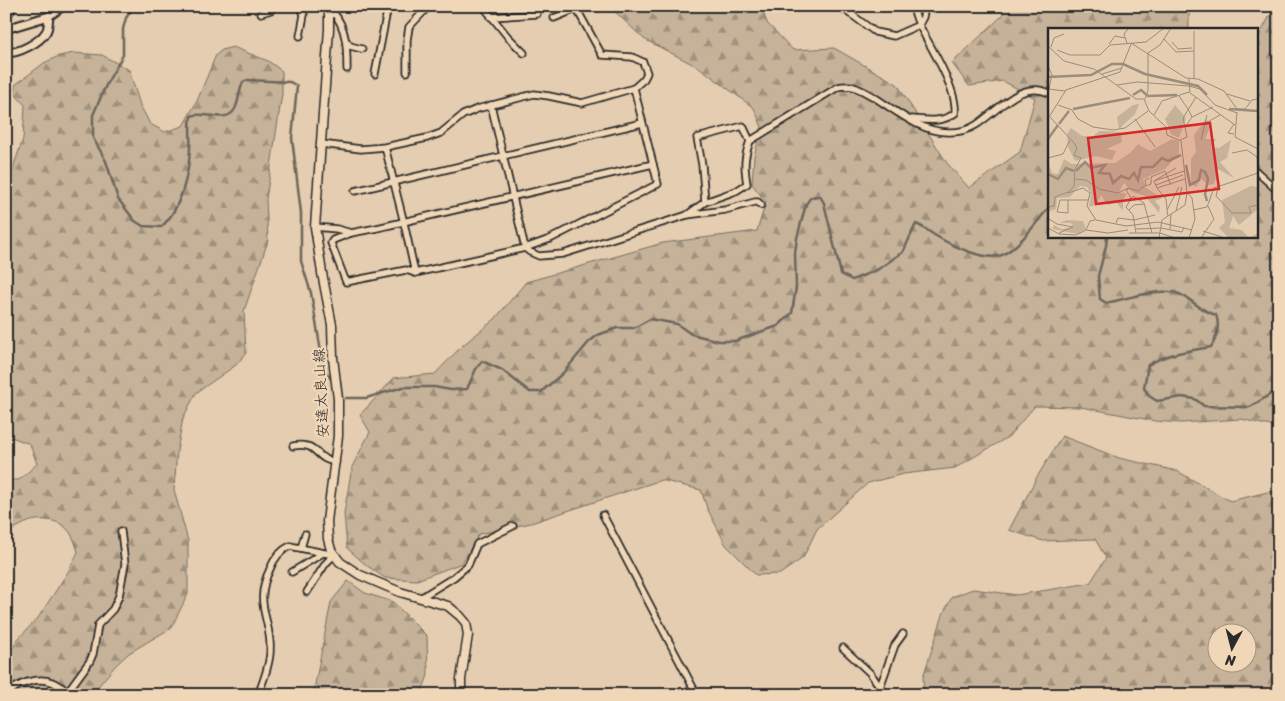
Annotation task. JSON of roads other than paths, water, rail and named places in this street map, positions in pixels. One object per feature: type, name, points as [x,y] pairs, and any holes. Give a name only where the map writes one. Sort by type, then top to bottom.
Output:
[{"type":"main road","name":"安達太良山線","points":[[329,8],[315,227],[332,324],[338,420],[336,462],[327,521],[328,539],[334,555]]},
{"type":"main road","points":[[334,555],[340,562],[360,575],[386,587],[448,606],[460,616],[466,623],[468,635],[461,679],[461,695]]},
{"type":"street","points":[[7,16],[12,6]]},
{"type":"street","points":[[6,29],[49,16],[63,6]]},
{"type":"street","points":[[261,13],[271,10],[273,6]]},
{"type":"street","points":[[300,36],[304,15],[301,6]]},
{"type":"street","points":[[375,74],[388,6]]},
{"type":"street","points":[[407,72],[409,28],[429,6]]},
{"type":"street","points":[[483,6],[524,53]]},
{"type":"street","points":[[840,6],[875,32],[894,36],[918,25],[923,17],[925,6]]},
{"type":"street","points":[[850,14],[856,6]]},
{"type":"street","points":[[909,119],[943,119],[950,117],[954,113],[955,107],[950,86],[918,25],[912,6]]},
{"type":"street","points":[[320,144],[361,149],[385,147],[441,133],[463,115],[491,105],[534,94],[582,103],[634,88],[644,79],[647,73],[643,62],[632,58],[602,55],[575,7],[554,18]]},
{"type":"street","points":[[329,8],[336,16],[350,46],[362,49]]},
{"type":"street","points":[[491,17],[537,14]]},
{"type":"street","points":[[6,52],[17,52],[45,34],[49,16]]},
{"type":"street","points":[[294,29],[302,26]]},
{"type":"street","points":[[347,42],[347,69]]},
{"type":"street","points":[[687,215],[705,202],[736,191],[747,184],[744,166],[745,155],[750,141],[838,86],[849,86],[861,90],[909,119],[940,132],[961,130],[976,125],[1022,92],[1035,90],[1048,93]]},
{"type":"street","points":[[634,88],[654,164],[658,184],[550,239],[525,248],[415,273],[406,270],[346,282],[331,243],[332,240],[351,233],[404,223],[654,164]]},
{"type":"street","points":[[491,105],[525,248],[539,256],[562,254],[687,215],[725,210],[755,202],[761,204]]},
{"type":"street","points":[[354,191],[642,123]]},
{"type":"street","points":[[705,202],[697,138],[743,126],[750,141]]},
{"type":"street","points":[[385,147],[415,273]]},
{"type":"street","points":[[1258,173],[1279,192]]},
{"type":"street","points":[[315,227],[337,229],[351,233]]},
{"type":"street","points":[[293,446],[301,444],[312,447],[324,460],[336,462]]},
{"type":"street","points":[[603,515],[697,695]]},
{"type":"street","points":[[420,598],[454,577],[468,565],[477,544],[513,526]]},
{"type":"street","points":[[6,695],[15,687],[32,681],[48,681],[66,692],[90,661],[98,624],[113,609],[119,596],[125,564],[120,531]]},
{"type":"street","points":[[301,548],[305,534]]},
{"type":"street","points":[[258,695],[270,654],[270,641],[263,605],[264,581],[276,557],[290,546],[334,555]]},
{"type":"street","points":[[292,572],[323,553]]},
{"type":"street","points":[[307,592],[326,563],[334,555]]},
{"type":"street","points":[[880,687],[895,645],[903,634]]},
{"type":"street","points":[[843,648],[870,673],[886,695]]},
{"type":"waterway","points":[[134,6],[126,18],[123,29],[123,55],[107,83],[93,115],[93,138],[106,161],[118,199],[135,221],[143,226],[161,227],[168,220],[179,201],[188,168],[191,116],[221,117],[231,114],[235,109],[243,82],[248,80],[290,82],[297,86],[292,138],[301,213],[301,261],[311,293],[324,369],[330,378]]},
{"type":"waterway","points":[[346,398],[366,398],[403,387],[467,389],[476,369],[482,361],[502,370],[530,392],[541,392],[563,373],[589,342],[598,335],[617,328],[634,328],[650,319],[677,324],[691,334],[719,341],[735,341],[778,326],[792,313],[796,287],[795,253],[797,238],[806,204],[811,197],[820,196],[824,203],[841,274],[852,280],[877,270],[903,252],[916,224],[959,248],[995,257],[1002,255],[1015,246],[1048,208]]},
{"type":"waterway","points":[[1107,238],[1098,276],[1100,299],[1106,303],[1142,294],[1171,292],[1184,296],[1205,311],[1216,315],[1217,331],[1211,347],[1170,355],[1148,365],[1144,388],[1149,396],[1157,401],[1182,397],[1195,399],[1204,406],[1250,407],[1279,389]]}]
